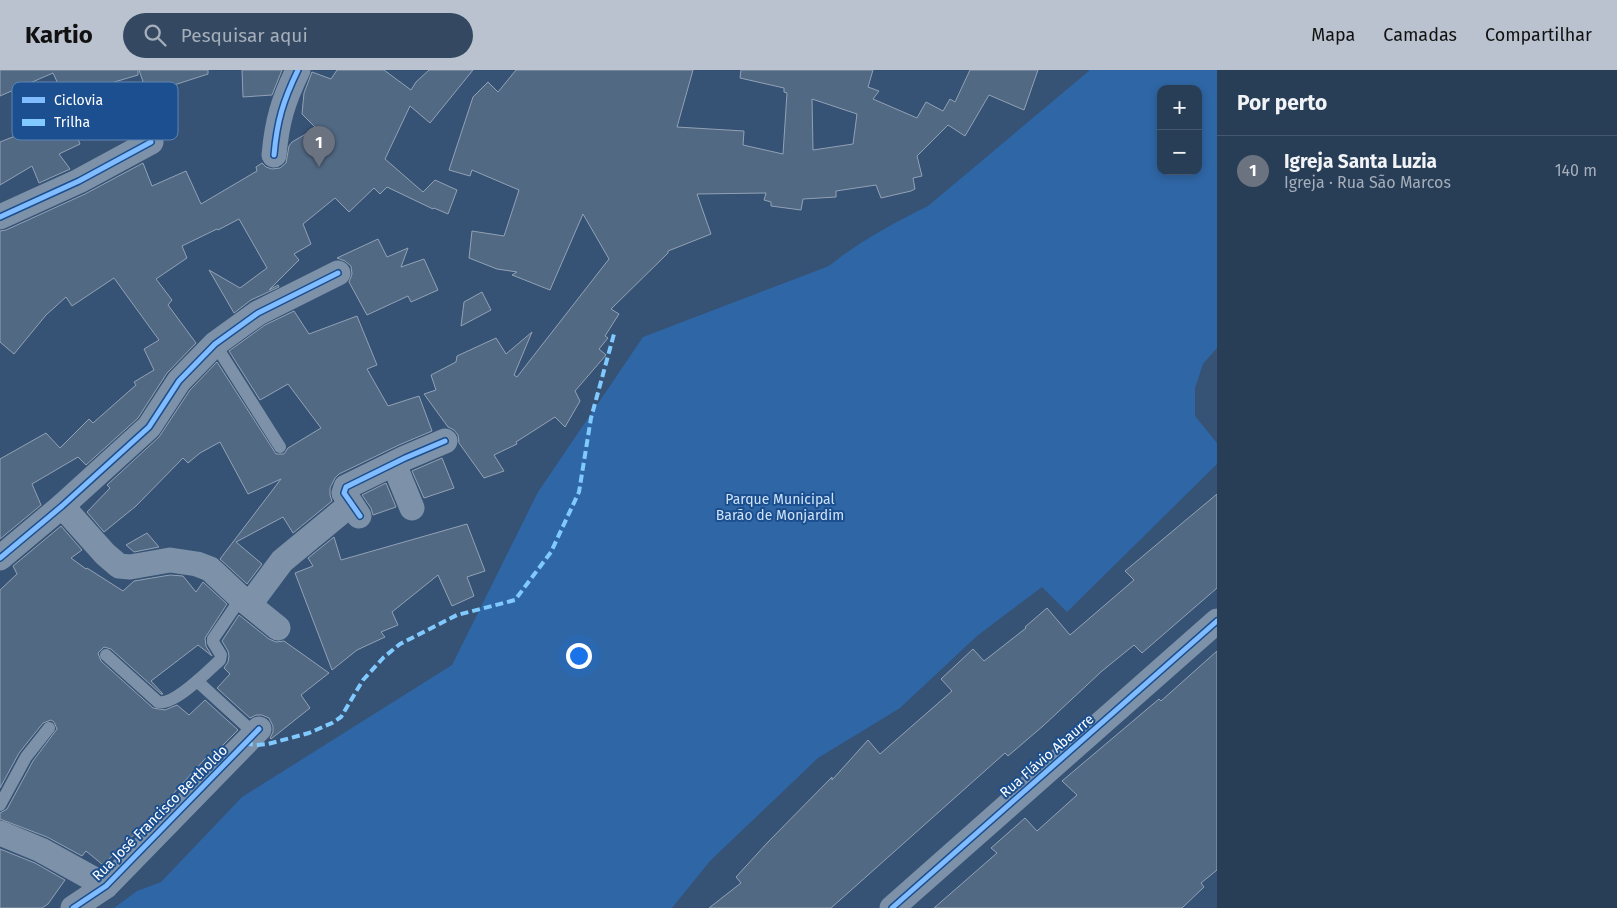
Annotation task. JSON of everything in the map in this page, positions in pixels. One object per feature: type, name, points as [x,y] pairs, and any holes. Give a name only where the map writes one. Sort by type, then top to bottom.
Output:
[{"type":"street","points":[[274,155],[278,118],[298,70]]},
{"type":"street","points":[[0,217],[79,180],[151,142]]},
{"type":"street","points":[[0,558],[62,506],[149,427],[179,381],[215,344],[258,313],[338,273]]},
{"type":"street","points":[[245,601],[282,561],[355,510],[344,493],[346,487],[445,441]]},
{"type":"street","points":[[394,464],[412,508]]},
{"type":"street","points":[[62,506],[104,554],[119,566],[125,568],[170,560],[210,569],[278,628]]},
{"type":"street","name":"Rua Flávio Abaurre","points":[[892,908],[1217,621]]},
{"type":"street","name":"Rua José Francisco Bertholdo","points":[[74,908],[106,886],[257,731]]},
{"type":"street","points":[[0,832],[41,850],[106,886]]},
{"type":"lane","points":[[215,344],[280,447]]},
{"type":"lane","points":[[106,655],[158,702],[167,702],[197,681],[220,660],[220,655],[213,639],[245,601]]},
{"type":"lane","points":[[197,681],[257,731]]},
{"type":"lane","points":[[0,805],[23,762],[49,728]]},
{"type":"green space","name":"Parque Municipal Barão de Monjardim","points":[[1090,70],[1217,70],[1217,348],[1203,364],[1195,388],[1195,416],[1217,443],[1217,464],[1067,612],[1042,587],[977,636],[900,708],[818,758],[710,861],[672,908],[114,908],[137,891],[161,882],[242,797],[452,665],[538,492],[643,337],[829,266],[889,226],[928,206]]},
{"type":"building","points":[[0,70],[138,70],[138,75],[114,82],[57,82],[53,73],[32,82],[12,82],[12,91],[0,96]]},
{"type":"building","points":[[139,70],[208,70],[208,74],[178,84],[178,82],[143,82]]},
{"type":"building","points":[[242,70],[282,70],[272,95],[243,97]]},
{"type":"building","points":[[337,70],[384,70],[411,90],[416,82],[429,70],[473,70],[430,123],[410,106],[385,159],[423,192],[435,180],[457,190],[448,214],[387,187],[380,194],[374,188],[349,212],[335,198],[303,224],[311,244],[294,254],[299,260],[269,290],[278,285],[279,287],[251,300],[234,313],[209,270],[240,288],[267,268],[239,219],[182,246],[187,258],[156,279],[172,300],[168,305],[196,343],[167,373],[138,418],[86,465],[78,457],[32,484],[41,505],[0,539],[0,459],[46,433],[60,448],[89,419],[93,423],[136,385],[134,382],[154,370],[144,349],[159,340],[114,278],[72,306],[66,297],[46,315],[14,354],[0,342],[0,231],[85,194],[143,163],[152,186],[186,171],[201,204],[257,171],[256,167],[262,163],[272,169],[280,168],[286,163],[289,146],[292,142],[316,128],[302,114],[304,93],[312,72],[331,79]]},
{"type":"building","points":[[516,70],[693,70],[677,127],[744,131],[743,145],[783,154],[787,93],[784,92],[784,88],[740,78],[741,70],[873,70],[868,87],[879,91],[873,99],[917,118],[926,102],[943,111],[950,99],[955,102],[970,70],[1038,70],[1024,110],[989,95],[965,136],[948,125],[917,156],[922,176],[913,178],[915,189],[911,191],[881,198],[876,185],[836,191],[836,197],[803,199],[801,210],[771,206],[771,202],[764,200],[766,193],[697,194],[711,234],[668,251],[611,309],[619,314],[605,336],[608,338],[599,349],[606,355],[575,391],[580,401],[565,427],[555,417],[516,442],[517,444],[494,455],[504,471],[484,478],[459,443],[458,435],[448,427],[424,394],[436,390],[431,375],[456,362],[457,356],[496,338],[506,354],[532,332],[514,375],[517,377],[609,259],[583,214],[550,290],[512,275],[517,272],[497,269],[469,258],[472,231],[504,236],[519,190],[472,170],[470,176],[449,170],[473,97],[488,82],[498,92]],"holes":[[[812,99],[857,114],[853,144],[813,150]]]},
{"type":"building","points":[[12,137],[12,140],[78,140],[80,144],[59,154],[70,169],[39,183],[32,166],[0,185],[0,142]]},
{"type":"building","points":[[378,239],[387,257],[408,248],[401,267],[424,259],[438,290],[411,302],[408,296],[367,315],[349,282],[352,274],[351,266],[337,258]]},
{"type":"building","points":[[482,292],[491,310],[461,326],[464,302]]},
{"type":"building","points":[[294,311],[309,334],[357,316],[377,365],[367,369],[388,406],[419,396],[432,431],[339,474],[330,488],[332,501],[293,533],[283,517],[236,542],[262,564],[247,584],[220,559],[281,479],[248,494],[220,442],[200,453],[188,463],[183,458],[136,506],[104,532],[87,512],[110,488],[107,485],[159,437],[190,390],[217,362],[276,454],[284,454],[288,448],[321,428],[288,384],[260,400],[229,351],[265,325]]},
{"type":"building","points":[[442,458],[454,488],[424,498],[412,471]]},
{"type":"building","points":[[386,483],[396,507],[373,515],[371,508],[362,495]]},
{"type":"building","points":[[1217,494],[1217,588],[1142,653],[1134,645],[1102,671],[1043,726],[1008,756],[1005,753],[831,908],[709,908],[741,883],[736,877],[832,777],[832,780],[868,740],[880,754],[952,691],[941,679],[973,649],[984,661],[1026,628],[1047,608],[1070,635],[1134,580],[1125,571]]},
{"type":"building","points":[[467,524],[485,571],[467,577],[474,596],[452,606],[438,575],[392,612],[398,625],[381,632],[385,637],[357,650],[332,670],[295,573],[313,566],[308,558],[334,537],[341,560]]},
{"type":"building","points":[[61,526],[82,550],[71,558],[123,591],[134,581],[170,575],[183,576],[196,592],[203,582],[227,604],[205,638],[206,646],[212,656],[198,645],[151,681],[163,694],[111,649],[104,647],[98,653],[101,661],[153,708],[165,710],[177,705],[189,715],[205,700],[238,730],[208,760],[206,758],[149,820],[103,865],[86,851],[82,856],[47,837],[0,819],[0,813],[7,809],[33,761],[57,729],[51,720],[43,723],[19,753],[0,788],[0,590],[17,574],[13,566]]},
{"type":"building","points":[[147,533],[159,547],[134,552],[126,545]]},
{"type":"building","points":[[239,615],[269,639],[276,642],[284,641],[329,673],[301,695],[310,708],[271,739],[273,726],[269,718],[256,715],[250,718],[217,688],[230,674],[224,668],[229,656],[222,641]]},
{"type":"building","points":[[1217,651],[1217,870],[1201,883],[1204,887],[1182,908],[934,908],[997,853],[991,848],[1025,818],[1037,831],[1077,795],[1062,781],[1159,699],[1161,701]]},
{"type":"building","points":[[0,849],[35,863],[65,880],[48,904],[42,908],[0,908]]},
{"type":"marked path","points":[[245,743],[256,745],[268,744],[309,733],[332,723],[341,717],[363,680],[384,657],[400,644],[457,615],[515,600],[551,552],[579,492],[591,418],[614,334]]},
{"type":"cycle path","points":[[274,155],[282,111],[298,70]]},
{"type":"cycle path","points":[[0,217],[79,181],[151,142]]},
{"type":"cycle path","points":[[0,558],[62,506],[149,427],[179,381],[215,344],[258,313],[338,273]]},
{"type":"cycle path","points":[[360,516],[344,493],[346,487],[445,441]]},
{"type":"cycle path","points":[[892,908],[1217,621]]},
{"type":"cycle path","points":[[73,908],[106,886],[259,729]]},
{"type":"place","name":"Igreja Santa Luzia","points":[[319,167]]}]
